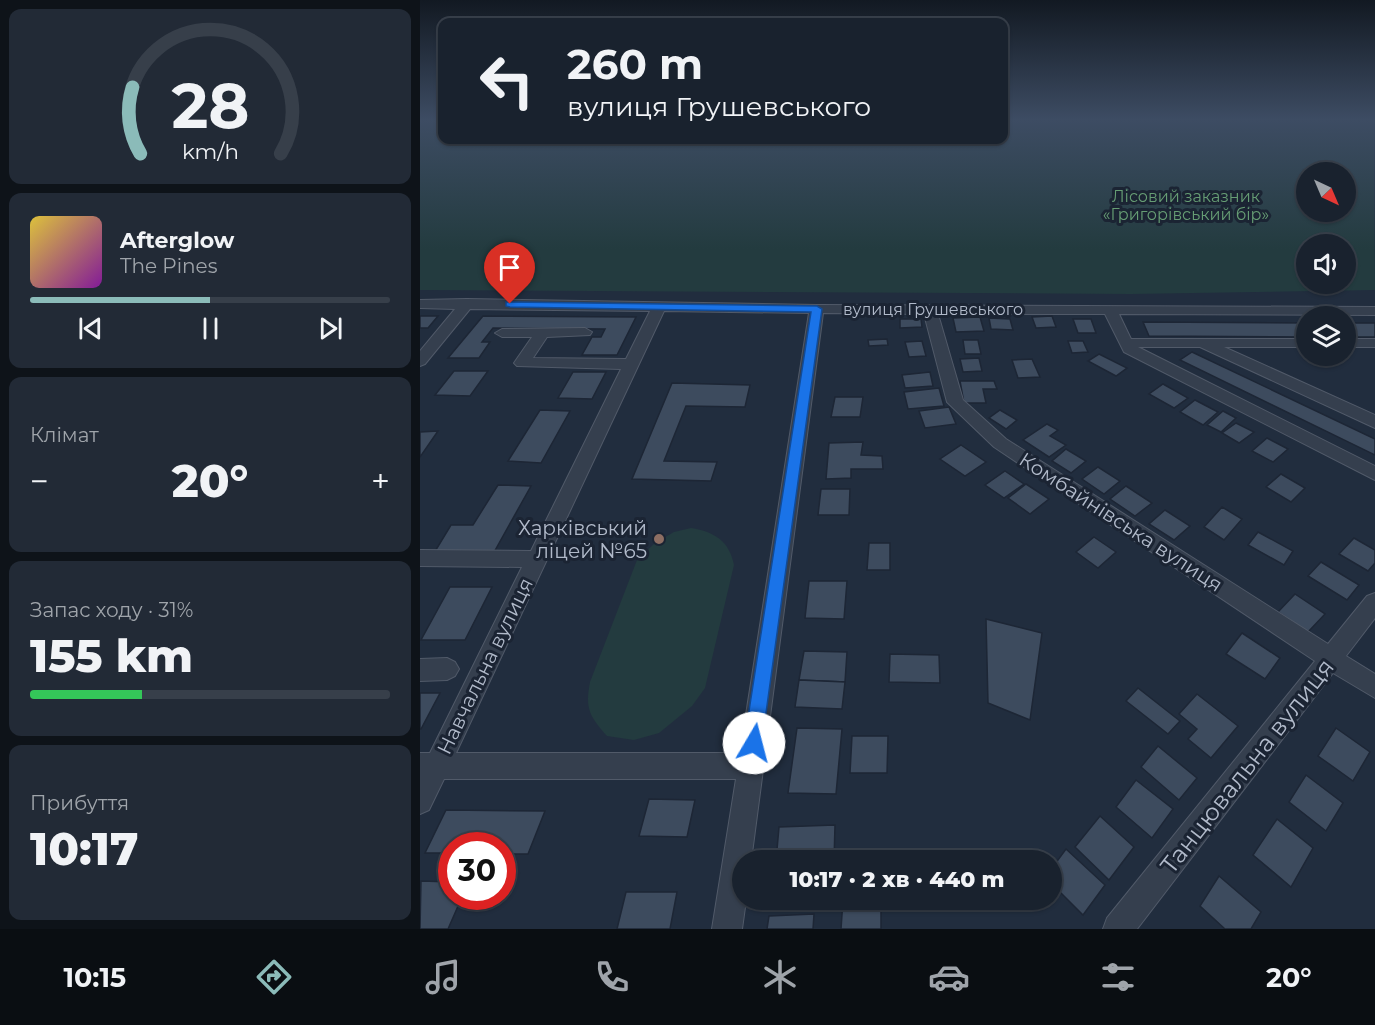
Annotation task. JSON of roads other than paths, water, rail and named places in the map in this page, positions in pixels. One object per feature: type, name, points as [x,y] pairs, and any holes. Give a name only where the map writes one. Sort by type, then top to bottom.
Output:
[{"type":"street","points":[[420,362],[466,303]]},
{"type":"street","name":"вулиця Грушевського","points":[[420,304],[660,305],[817,309],[1375,311]]},
{"type":"street","name":"Навчальна вулиця","points":[[420,801],[428,766],[537,559],[660,305]]},
{"type":"street","name":"Комбайнівська вулиця","points":[[929,308],[955,402],[1000,443],[1375,687]]},
{"type":"street","points":[[726,929],[817,309]]},
{"type":"street","points":[[1110,310],[1129,349],[1375,474]]},
{"type":"street","points":[[502,333],[585,332]]},
{"type":"street","points":[[542,333],[522,363],[631,364]]},
{"type":"street","points":[[1126,343],[1296,343]]},
{"type":"street","points":[[1202,343],[1375,422]]},
{"type":"street","points":[[1356,343],[1375,343]]},
{"type":"street","points":[[420,558],[537,559]]},
{"type":"street","name":"Танцювальна вулиця","points":[[1118,929],[1333,659],[1375,602]]},
{"type":"street","points":[[420,670],[447,669]]},
{"type":"street","points":[[428,766],[750,766]]},
{"type":"place","name":"Харківський ліцей №65","points":[[659,539]]},
{"type":"park label","name":"Лісовий заказник «Григорівський бір»","points":[[1186,205]]}]
